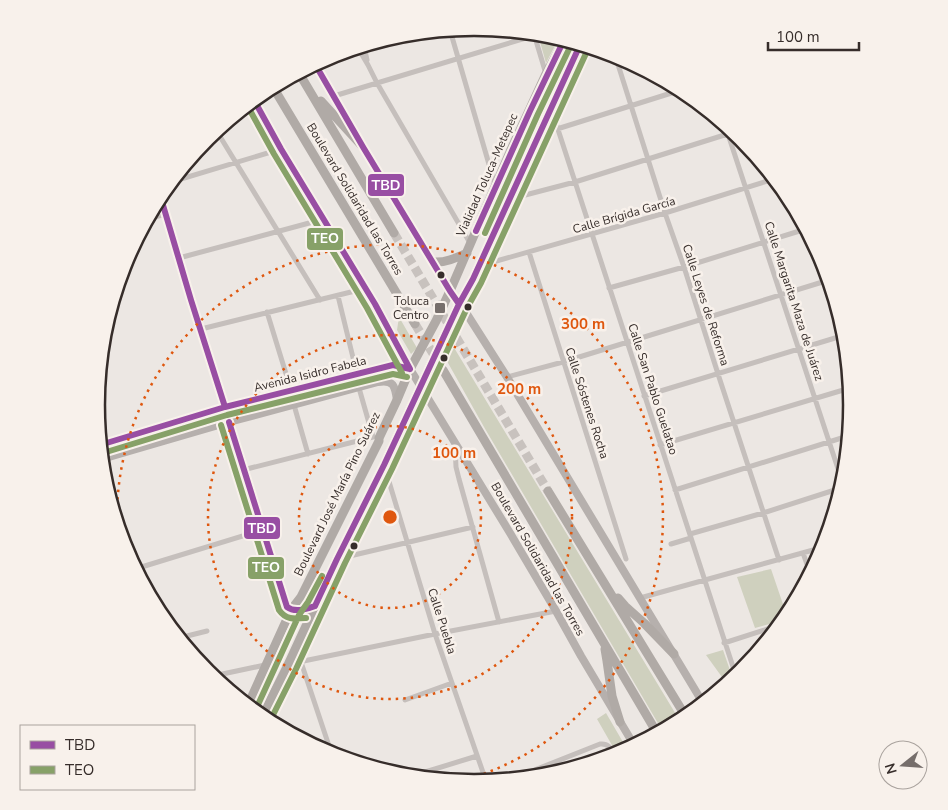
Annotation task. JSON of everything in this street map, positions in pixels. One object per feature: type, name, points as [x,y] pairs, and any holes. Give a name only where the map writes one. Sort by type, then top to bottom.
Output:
[{"type":"highway","name":"Vialidad Toluca-Metepec","points":[[436,321],[510,152],[560,47]]},
{"type":"highway","points":[[266,710],[336,559],[384,465],[510,200],[577,51]]},
{"type":"highway","name":"Boulevard Solidaridad las Torres","points":[[303,79],[394,233]]},
{"type":"highway","points":[[305,82],[363,147]]},
{"type":"highway","name":"Boulevard Solidaridad las Torres","points":[[277,93],[416,324]]},
{"type":"highway","points":[[433,262],[444,262],[467,253]]},
{"type":"highway","name":"Boulevard José María Pino Suárez","points":[[251,699],[291,610],[301,597],[379,441],[410,369],[436,321]]},
{"type":"highway","name":"Boulevard Solidaridad las Torres","points":[[443,370],[653,727]]},
{"type":"highway","points":[[548,490],[682,710]]},
{"type":"highway","points":[[601,577],[625,606],[674,654]]},
{"type":"highway","points":[[598,632],[606,654],[612,696],[620,722]]},
{"type":"main road","points":[[319,70],[450,291],[507,377],[699,697]]},
{"type":"main road","name":"Boulevard Solidaridad las Torres","points":[[258,106],[281,149],[375,304],[420,386],[556,611],[630,739]]},
{"type":"main road","name":"Avenida Isidro Fabela","points":[[107,444],[225,407],[291,390],[393,365],[410,369]]},
{"type":"main road","name":"Avenida Isidro Fabela","points":[[109,457],[378,382],[386,381],[392,384],[397,400]]},
{"type":"street","points":[[452,37],[496,187]]},
{"type":"street","points":[[334,96],[520,39]]},
{"type":"street","points":[[537,42],[546,74]]},
{"type":"street","points":[[365,53],[368,65]]},
{"type":"street","points":[[362,54],[471,244]]},
{"type":"street","name":"Calle Leyes de Reforma","points":[[619,66],[665,214],[779,560]]},
{"type":"street","points":[[557,129],[671,93]]},
{"type":"street","name":"Calle San Pablo Guelatao","points":[[551,108],[733,668]]},
{"type":"street","points":[[510,200],[575,182],[725,135]]},
{"type":"street","points":[[220,137],[320,300]]},
{"type":"street","name":"Calle Margarita Maza de Juárez","points":[[734,143],[746,188],[838,468]]},
{"type":"street","points":[[183,178],[281,149]]},
{"type":"street","name":"Calle Brígida García","points":[[478,266],[665,214],[767,181]]},
{"type":"street","points":[[164,206],[243,470],[288,607],[291,610],[301,610],[315,606]]},
{"type":"street","points":[[158,216],[166,214]]},
{"type":"street","points":[[179,258],[324,219]]},
{"type":"street","points":[[609,288],[799,231]]},
{"type":"street","name":"Calle Sóstenes Rocha","points":[[529,252],[626,559]]},
{"type":"street","points":[[507,377],[627,343],[822,282]]},
{"type":"street","points":[[201,329],[355,291]]},
{"type":"street","points":[[338,296],[357,374]]},
{"type":"street","points":[[268,312],[291,390]]},
{"type":"street","points":[[644,396],[837,338]]},
{"type":"street","points":[[243,470],[372,437],[359,388]]},
{"type":"street","points":[[660,445],[842,390]]},
{"type":"street","points":[[294,405],[308,454]]},
{"type":"street","points":[[675,490],[841,438]]},
{"type":"street","points":[[455,443],[458,479],[499,622]]},
{"type":"street","name":"Calle Puebla","points":[[384,465],[435,634],[483,774]]},
{"type":"street","points":[[671,544],[690,536],[832,491]]},
{"type":"street","points":[[336,559],[473,527]]},
{"type":"street","points":[[142,566],[262,530]]},
{"type":"street","points":[[640,598],[813,550]]},
{"type":"street","points":[[803,553],[807,564]]},
{"type":"street","points":[[288,664],[556,611]]},
{"type":"street","points":[[724,643],[767,629]]},
{"type":"street","points":[[187,636],[207,631]]},
{"type":"street","points":[[296,646],[328,744]]},
{"type":"street","points":[[222,674],[265,666]]},
{"type":"street","points":[[405,700],[452,683]]},
{"type":"street","points":[[539,768],[600,744],[607,744],[610,748]]},
{"type":"street","points":[[428,771],[477,756]]},
{"type":"green space","points":[[540,42],[555,45],[546,63]]},
{"type":"green space","points":[[399,317],[417,348],[411,354],[397,330]]},
{"type":"green space","points":[[450,341],[676,714],[658,724],[443,354]]},
{"type":"green space","points":[[771,569],[783,606],[771,624],[755,628],[737,577]]},
{"type":"green space","points":[[723,650],[730,670],[722,677],[706,655]]},
{"type":"green space","points":[[606,713],[623,742],[613,747],[597,719]]},
{"type":"tunnel","points":[[394,233],[548,491]]},
{"type":"tunnel","points":[[415,324],[443,370]]},
{"type":"transit line","name":"TBD","points":[[476,231],[561,47]]},
{"type":"transit line","name":"TEO","points":[[485,233],[569,49]]},
{"type":"transit line","name":"TBD","points":[[315,606],[384,465],[459,304],[473,279],[577,51]]},
{"type":"transit line","name":"TEO","points":[[273,714],[392,469],[467,308],[481,283],[586,54]]},
{"type":"transit line","name":"TBD","points":[[319,70],[459,304]]},
{"type":"transit line","name":"TBD","points":[[258,106],[281,149],[375,304],[410,369]]},
{"type":"transit line","name":"TEO","points":[[251,112],[274,154],[367,308],[402,373]]},
{"type":"transit line","name":"TBD","points":[[163,206],[225,407]]},
{"type":"transit line","name":"TBD","points":[[107,443],[225,407],[393,365],[410,369]]},
{"type":"transit line","name":"TEO","points":[[108,452],[227,415],[393,374],[407,377]]},
{"type":"transit line","name":"TBD","points":[[229,422],[287,607],[297,610],[315,606]]},
{"type":"transit line","name":"TEO","points":[[221,425],[279,610],[287,617],[294,619],[306,618]]},
{"type":"transit line","name":"TEO","points":[[258,704],[299,615],[322,576]]},
{"type":"place","name":"Toluca Centro","points":[[440,308]]}]
